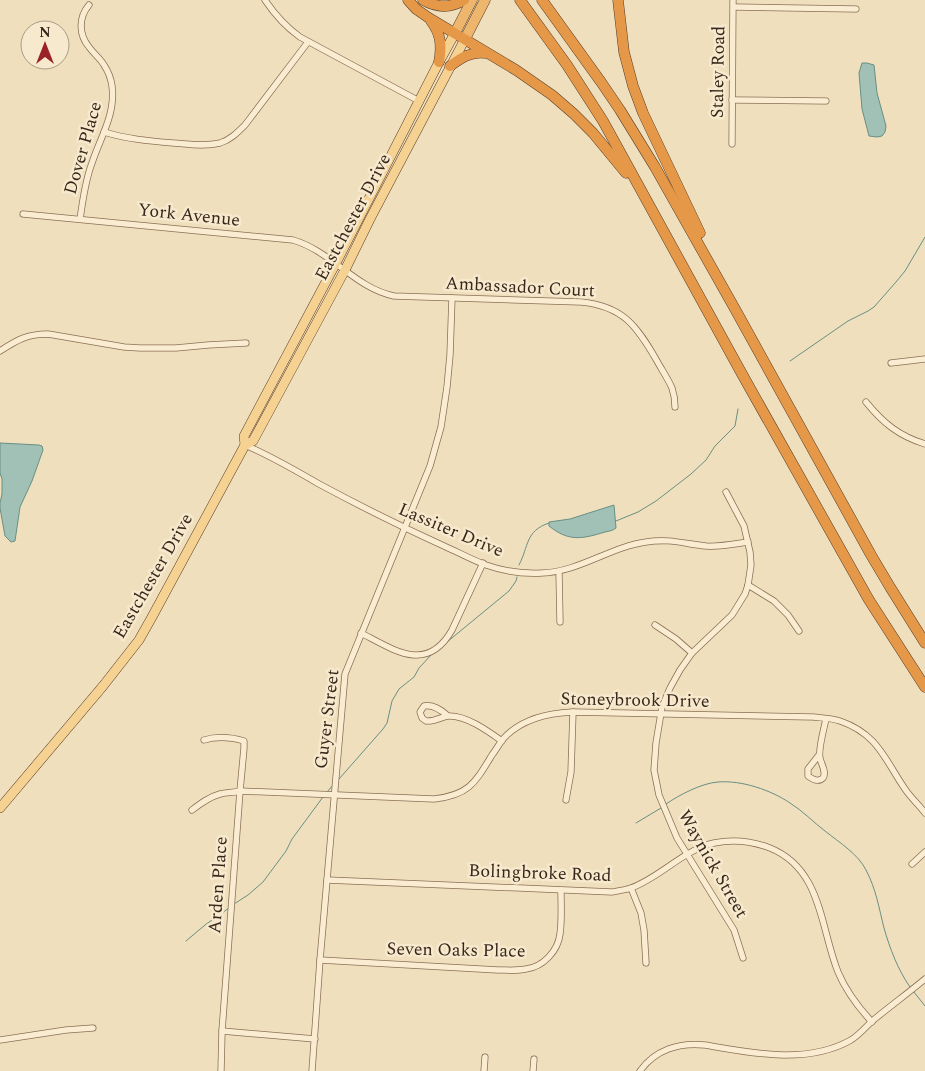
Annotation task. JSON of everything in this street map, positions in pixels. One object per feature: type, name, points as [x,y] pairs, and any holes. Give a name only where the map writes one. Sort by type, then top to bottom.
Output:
[{"type":"highway","points":[[408,0],[416,9],[429,18],[528,78],[569,109],[598,138],[642,194]]},
{"type":"highway","points":[[423,0],[433,5],[446,6],[458,4],[464,0]]},
{"type":"highway","name":"Eastchester Drive","points":[[455,33],[472,0]]},
{"type":"highway","name":"Eastchester Drive","points":[[464,39],[485,0]]},
{"type":"highway","points":[[520,0],[567,65],[619,149],[642,194],[864,592],[925,687]]},
{"type":"highway","points":[[542,0],[620,110],[668,189],[876,563],[925,643]]},
{"type":"highway","points":[[618,0],[625,57],[638,101],[735,309]]},
{"type":"highway","points":[[429,18],[437,30],[440,40],[439,62]]},
{"type":"highway","points":[[450,66],[469,54],[488,53]]},
{"type":"main road","name":"Eastchester Drive","points":[[0,808],[103,686],[138,640],[162,601],[245,445],[244,436],[455,33]]},
{"type":"main road","name":"Eastchester Drive","points":[[245,445],[253,441],[345,270],[464,39]]},
{"type":"street","points":[[265,0],[284,25],[308,42],[419,101]]},
{"type":"street","name":"Staley Road","points":[[732,144],[734,0]]},
{"type":"street","name":"Dover Place","points":[[80,219],[86,181],[112,108],[113,97],[109,74],[98,56],[90,49],[82,34],[82,16],[89,5]]},
{"type":"street","points":[[734,7],[856,9]]},
{"type":"street","points":[[104,132],[134,139],[196,145],[217,144],[237,134],[308,42]]},
{"type":"street","points":[[732,100],[826,101]]},
{"type":"street","name":"York Avenue","points":[[24,214],[293,240],[311,247],[345,270]]},
{"type":"street","name":"Ambassador Court","points":[[345,270],[368,286],[386,295],[581,302],[592,303],[611,309],[627,319],[642,336],[672,388],[675,407]]},
{"type":"street","name":"Guyer Street","points":[[312,1071],[333,794],[345,674],[429,470],[441,426],[447,387],[452,298]]},
{"type":"street","points":[[0,351],[16,340],[36,334],[48,334],[140,348],[176,348],[246,343]]},
{"type":"street","points":[[892,363],[925,359]]},
{"type":"street","points":[[866,402],[875,413],[898,432],[925,444]]},
{"type":"street","name":"Lassiter Drive","points":[[245,445],[405,529],[483,563],[506,570],[541,573],[559,572],[624,547],[661,540],[707,546],[748,542]]},
{"type":"street","name":"Waynick Street","points":[[726,492],[744,526],[748,542],[751,565],[748,585],[745,594],[732,615],[692,653],[670,688],[660,714],[654,770],[659,795],[668,819],[686,855],[734,930],[743,958]]},
{"type":"street","points":[[361,633],[405,654],[421,655],[435,650],[446,641],[483,563]]},
{"type":"street","points":[[559,572],[560,622]]},
{"type":"street","points":[[748,585],[774,601],[788,615],[798,631]]},
{"type":"street","points":[[655,625],[676,639],[692,653]]},
{"type":"street","points":[[566,800],[571,772],[573,712]]},
{"type":"street","name":"Stoneybrook Drive","points":[[192,810],[210,798],[240,791],[434,799],[449,798],[471,786],[502,741],[513,730],[540,716],[573,712],[814,717],[838,720],[861,731],[873,741],[885,756],[905,789],[925,813]]},
{"type":"street","points":[[448,716],[469,721],[502,741]]},
{"type":"street","points":[[819,755],[826,719]]},
{"type":"street","name":"Arden Place","points":[[204,740],[221,737],[244,741],[222,1031],[221,1071]]},
{"type":"street","name":"Bolingbroke Road","points":[[327,880],[612,892],[631,888],[700,847],[716,843],[742,841],[759,844],[777,851],[794,863],[804,875],[813,890],[829,948],[839,973],[849,993],[872,1022]]},
{"type":"street","points":[[912,864],[925,852]]},
{"type":"street","points":[[631,888],[643,922],[646,963]]},
{"type":"street","name":"Seven Oaks Place","points":[[320,960],[527,970],[546,960],[557,944],[560,935],[561,890]]},
{"type":"street","points":[[640,1071],[659,1053],[681,1045],[705,1045],[762,1054],[808,1053],[828,1049],[853,1039],[925,979]]},
{"type":"street","points":[[0,1040],[93,1028]]},
{"type":"street","points":[[222,1031],[315,1039]]},
{"type":"street","points":[[484,1071],[485,1057]]},
{"type":"street","points":[[533,1071],[534,1059]]},
{"type":"water","points":[[862,63],[874,65],[877,93],[886,126],[882,136],[869,136],[862,109],[859,73]]},
{"type":"water","points":[[0,443],[39,445],[42,446],[43,450],[20,507],[15,541],[11,542],[5,536],[0,508],[2,479],[0,473]]},
{"type":"water","points":[[614,505],[616,528],[611,531],[576,538],[563,535],[549,526],[549,522],[570,519]]},
{"type":"waterway","points":[[790,361],[848,321],[874,307],[905,271],[925,237]]},
{"type":"waterway","points":[[616,521],[638,512],[656,501],[691,474],[706,460],[715,446],[735,426],[738,409]]},
{"type":"waterway","points":[[519,565],[532,535],[541,526],[549,523]]},
{"type":"waterway","points":[[447,642],[509,591],[517,577]]},
{"type":"waterway","points":[[339,779],[383,729],[387,723],[392,701],[399,689],[414,677],[419,668],[432,654]]},
{"type":"waterway","points":[[666,804],[698,787],[712,783],[727,782],[746,784],[765,790],[799,809],[848,849],[863,864],[875,891],[892,951],[910,987]]},
{"type":"waterway","points":[[327,792],[333,785]]},
{"type":"waterway","points":[[234,904],[263,882],[323,797]]},
{"type":"waterway","points":[[636,823],[661,808]]},
{"type":"waterway","points":[[186,941],[229,908]]},
{"type":"waterway","points":[[914,992],[925,1006]]}]
